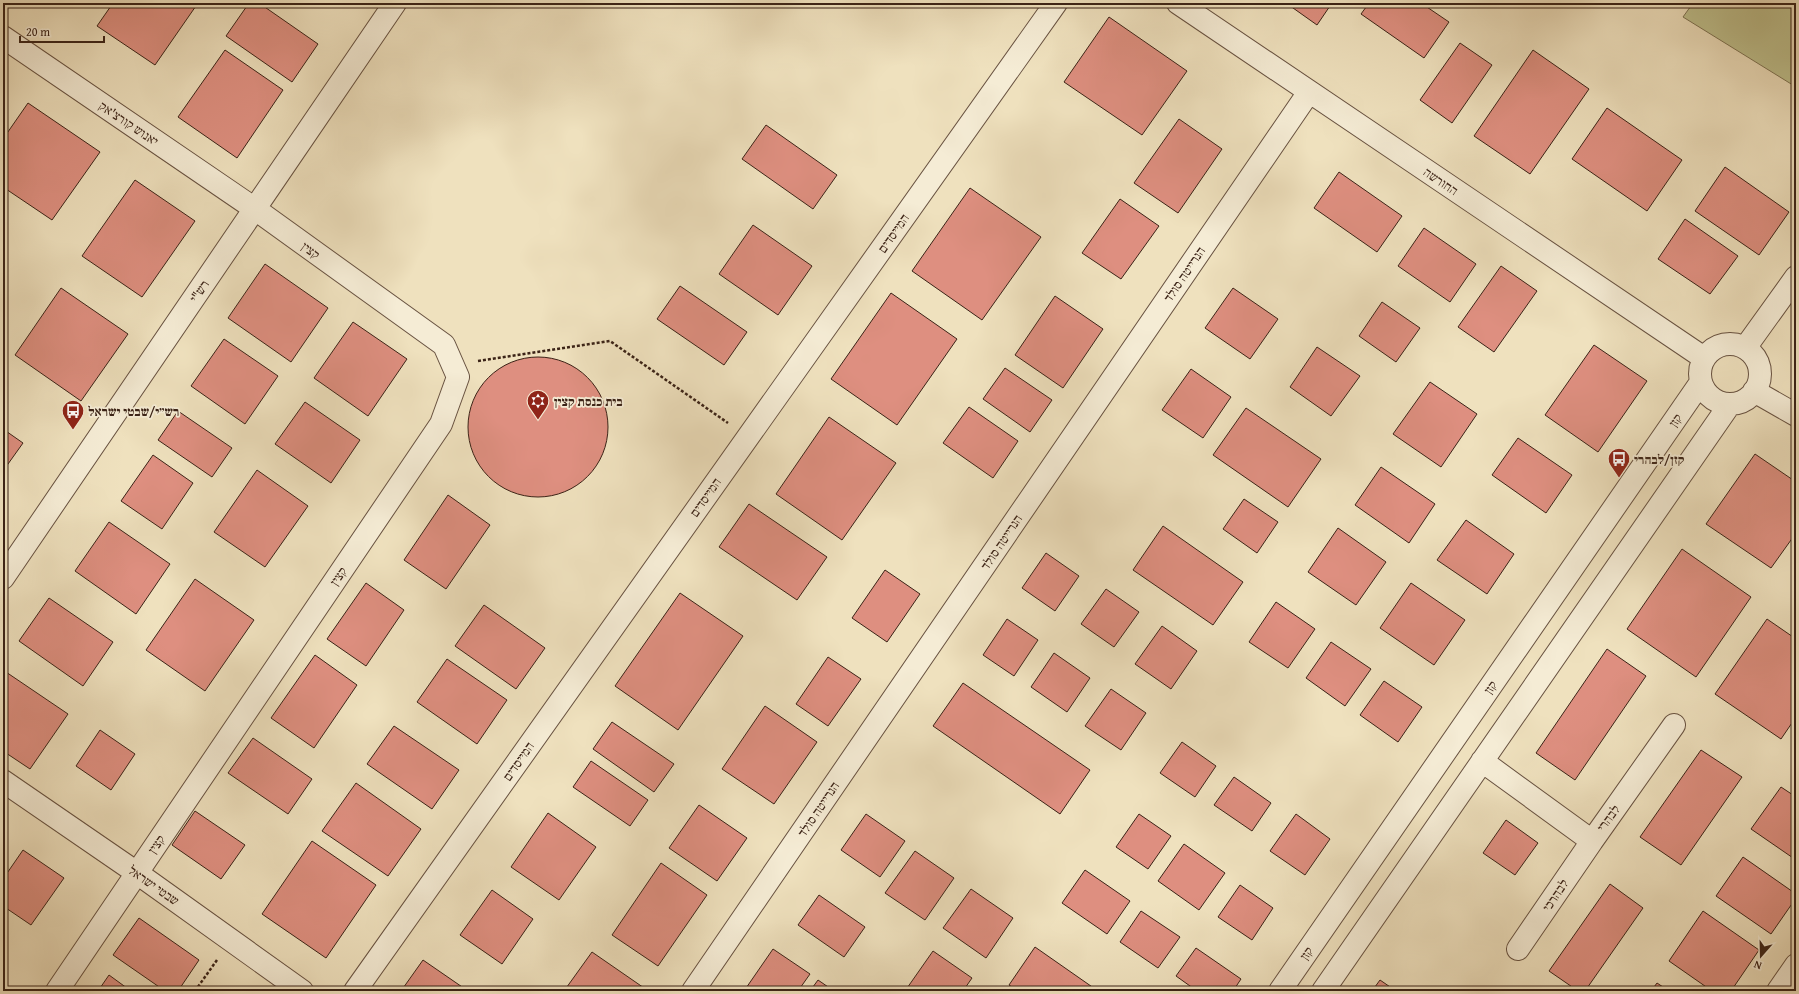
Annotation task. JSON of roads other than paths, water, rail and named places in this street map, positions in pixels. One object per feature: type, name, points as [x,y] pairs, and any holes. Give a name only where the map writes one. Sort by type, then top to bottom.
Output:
[{"type":"street","name":"רש\"י","points":[[3,578],[395,3]]},
{"type":"street","name":"המייסדים","points":[[355,991],[1056,3]]},
{"type":"street","name":"החורשה","points":[[1178,3],[1704,358]]},
{"type":"street","name":"יאנוש קורצ'אק","points":[[3,37],[255,209]]},
{"type":"street","name":"הנרייטה סולד","points":[[693,991],[1309,92]]},
{"type":"street","name":"קצין","points":[[57,991],[441,424],[458,377],[444,346],[255,209]]},
{"type":"street","points":[[1745,348],[1796,277]]},
{"type":"street","points":[[1736,345],[1745,348],[1758,363],[1758,382],[1754,391],[1748,398],[1740,403],[1721,403],[1705,392],[1701,382],[1700,366],[1704,358],[1718,346],[1736,345]]},
{"type":"street","name":"קזן","points":[[1280,991],[1701,382]]},
{"type":"street","points":[[1754,391],[1796,415]]},
{"type":"street","points":[[1323,991],[1730,404]]},
{"type":"street","name":"לבהרי","points":[[1482,761],[1592,841],[1674,725]]},
{"type":"street","name":"שבטי ישראל","points":[[3,782],[137,873],[302,991]]},
{"type":"street","name":"לבהרכי","points":[[1518,949],[1592,841]]},
{"type":"street","points":[[1778,991],[1796,965]]},
{"type":"place","name":"בית כנסת קצין","points":[[538,420]]},
{"type":"place","name":"רש״י/שבטי ישראל","points":[[73,430]]},
{"type":"place","name":"קזן/לבהרי","points":[[1619,478]]}]
